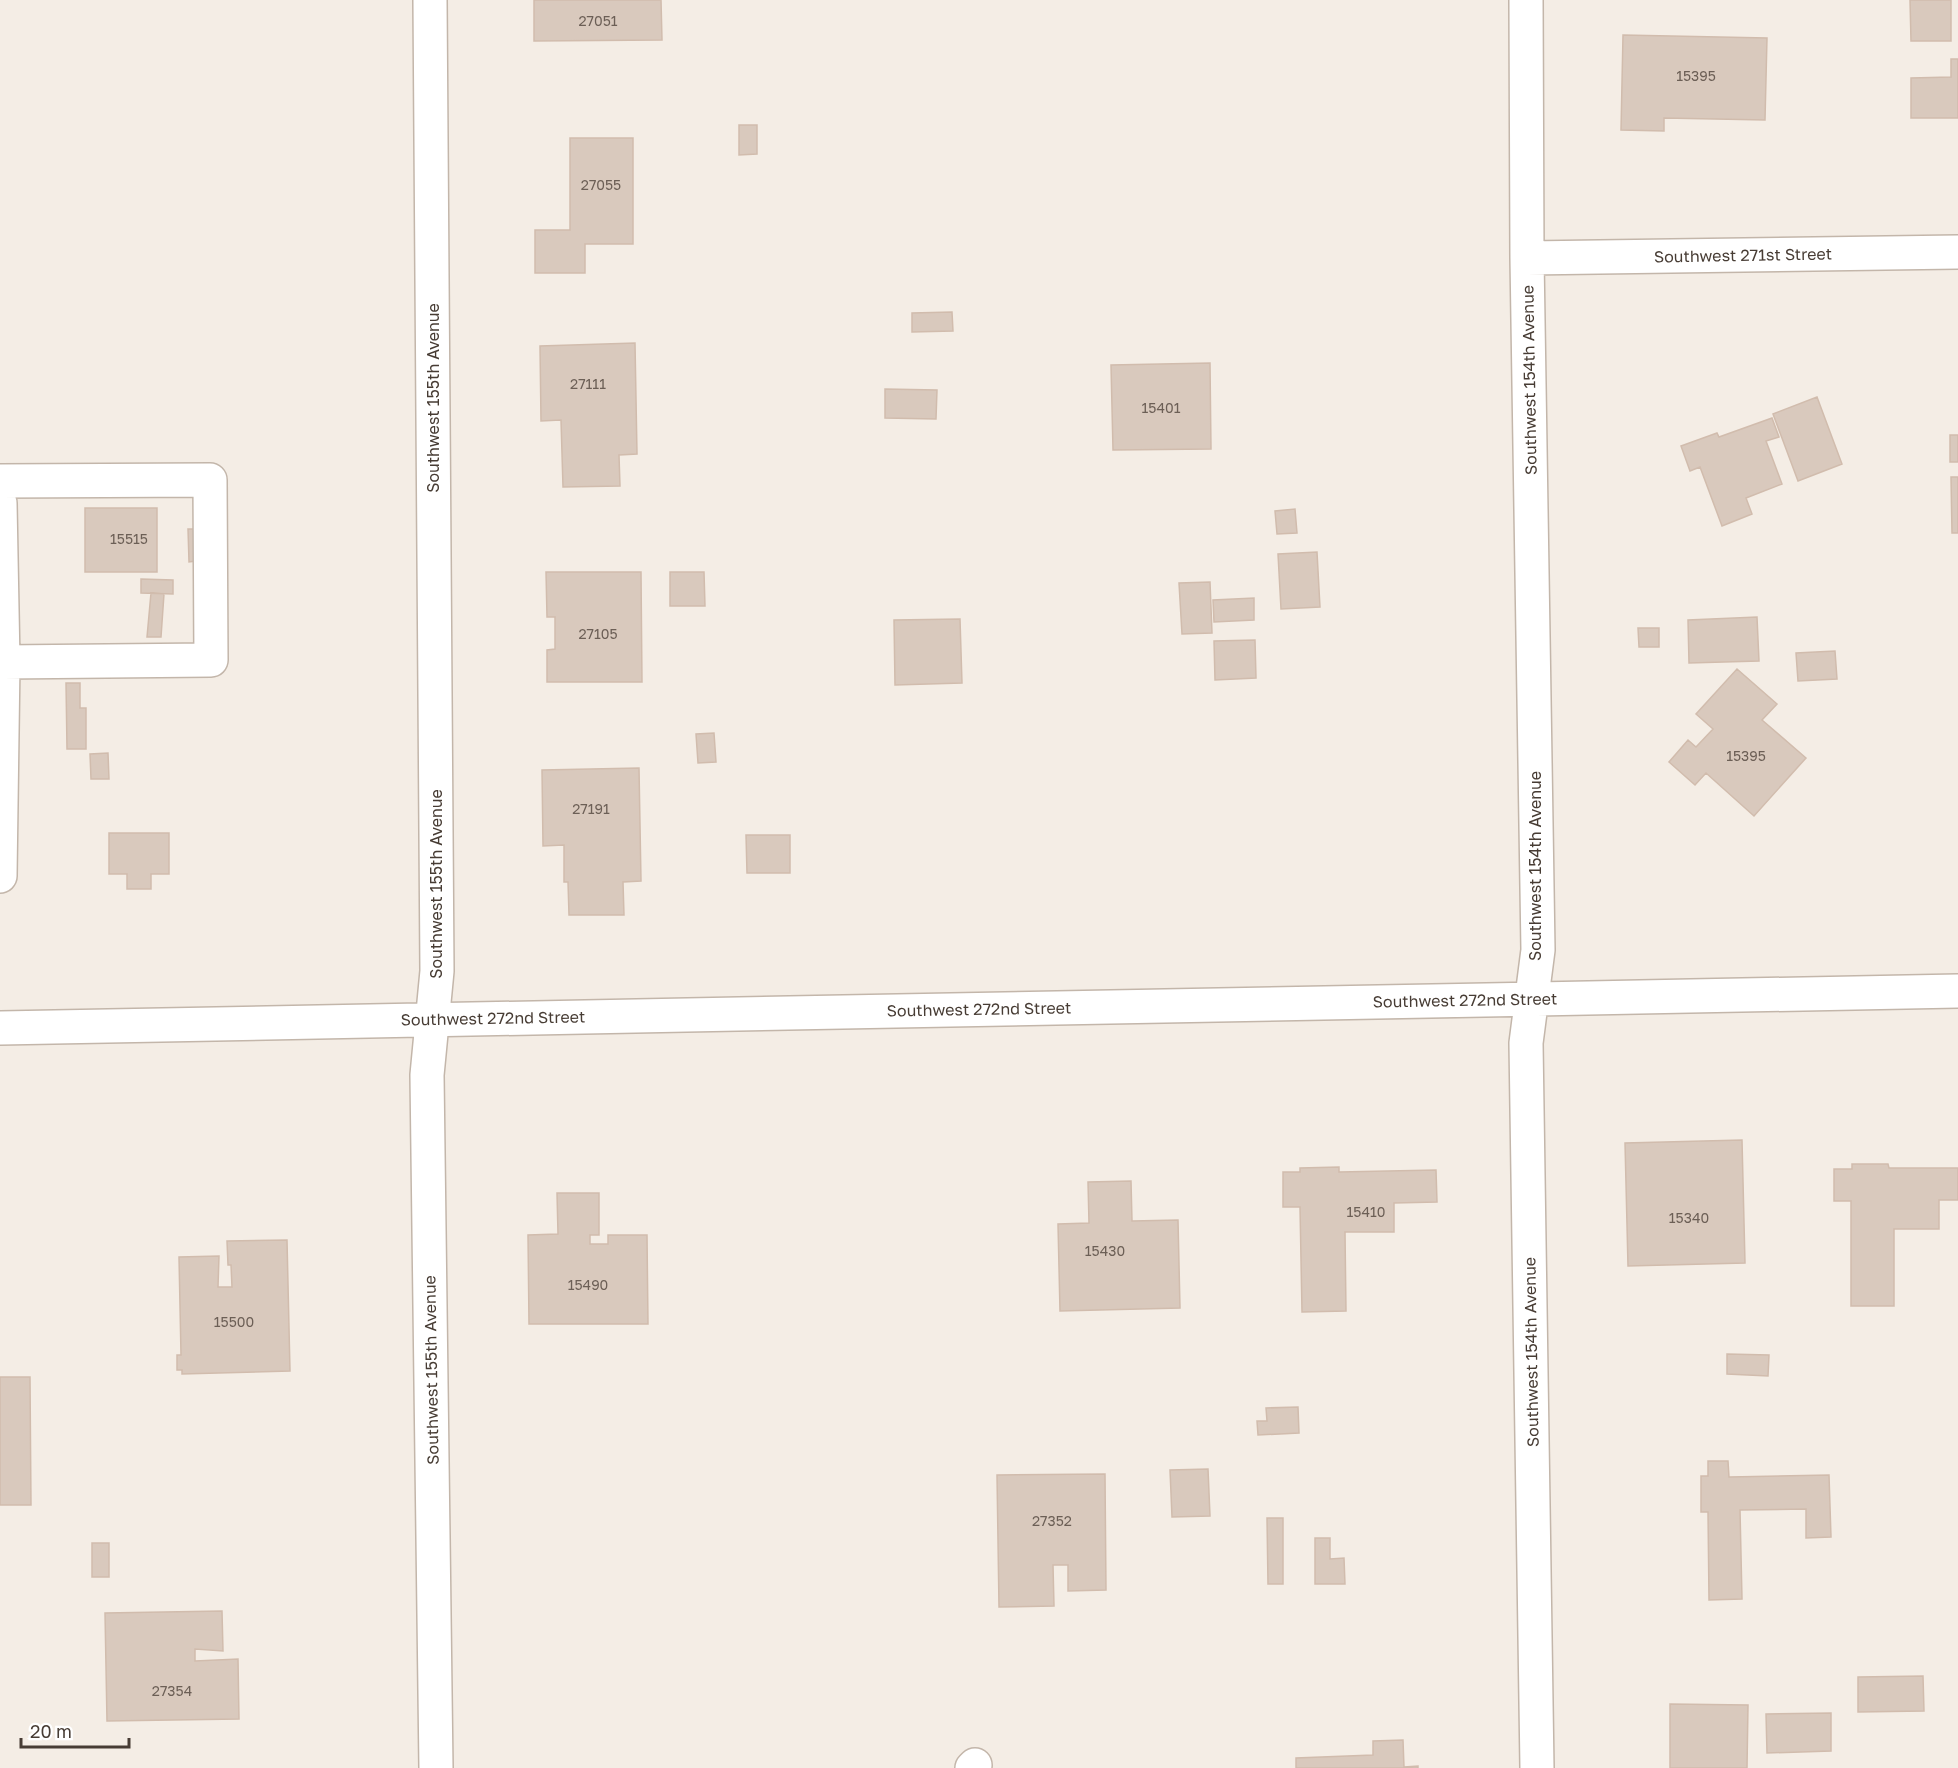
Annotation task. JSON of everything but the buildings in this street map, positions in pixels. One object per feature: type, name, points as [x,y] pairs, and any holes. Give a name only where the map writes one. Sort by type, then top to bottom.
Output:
[{"type":"street","name":"Southwest 155th Avenue","points":[[430,0],[437,959],[427,1075],[436,1768]]},
{"type":"street","name":"Southwest 154th Avenue","points":[[1526,0],[1527,258],[1538,950],[1526,1043],[1537,1768]]},
{"type":"street","name":"Southwest 271st Street","points":[[1527,258],[1958,252]]},
{"type":"street","points":[[0,482],[210,480],[211,660],[3,662]]},
{"type":"street","points":[[0,503],[3,662],[0,876]]},
{"type":"street","name":"Southwest 272nd Street","points":[[0,1028],[1958,991]]}]
